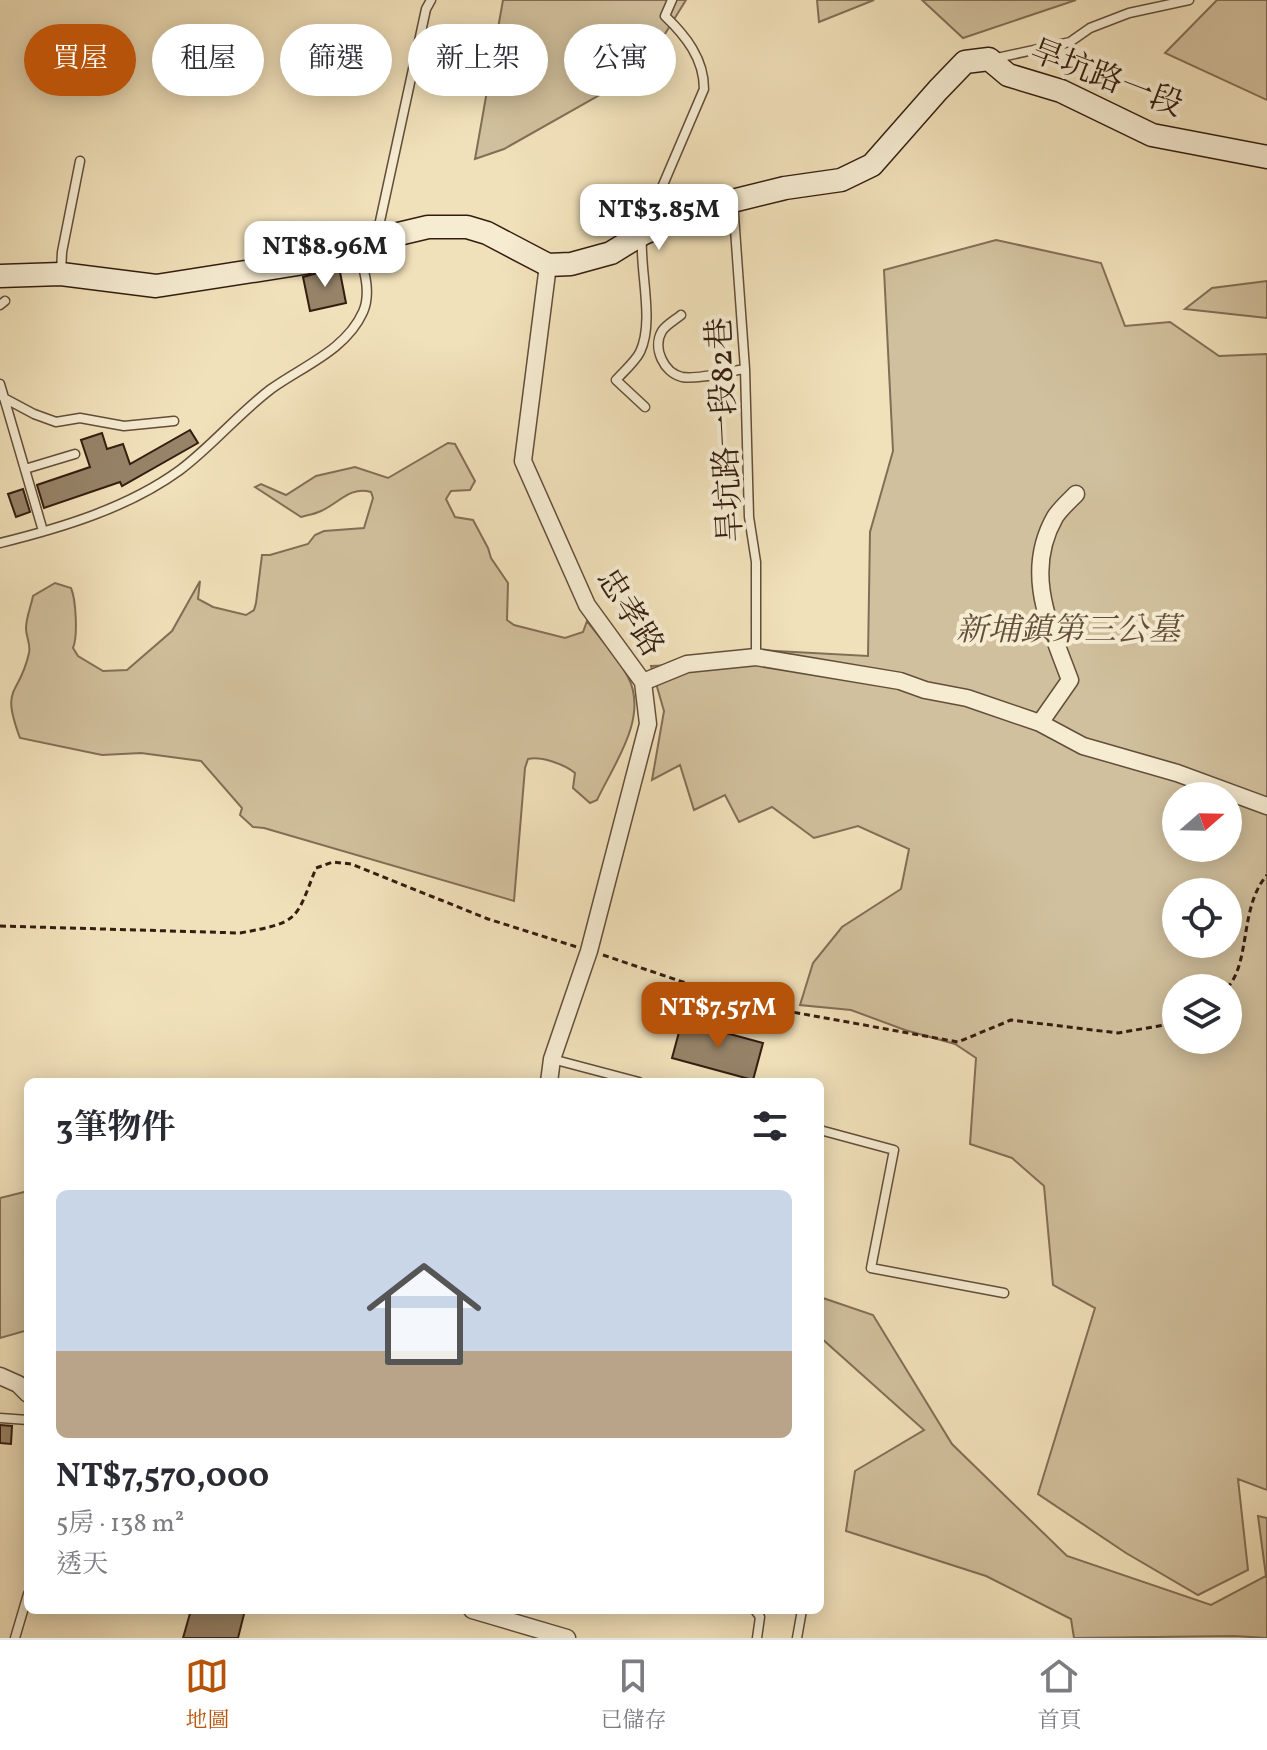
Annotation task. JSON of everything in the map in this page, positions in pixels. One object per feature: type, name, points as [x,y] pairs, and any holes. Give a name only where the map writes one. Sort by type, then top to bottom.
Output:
[{"type":"street","name":"旱坑路一段","points":[[548,265],[571,264],[611,253],[642,234],[696,210],[785,188],[841,180],[872,165],[965,62],[989,59],[1008,75],[1061,91],[1152,135],[1267,157]]},
{"type":"street","points":[[0,276],[61,274],[156,286],[304,263],[428,227],[467,227],[487,233],[548,265]]},
{"type":"street","name":"忠孝路","points":[[548,265],[523,461],[587,605],[643,682],[648,724],[589,951],[552,1059],[550,1078]]},
{"type":"street","points":[[1040,723],[1070,680],[1040,599],[1040,558],[1055,517],[1076,494]]},
{"type":"street","points":[[643,682],[687,664],[756,657],[900,681],[925,690],[967,698],[1040,723],[1083,746],[1177,773],[1267,806]]},
{"type":"street","points":[[0,1376],[24,1390]]},
{"type":"street","points":[[486,1614],[567,1638]]},
{"type":"lane","points":[[0,543],[109,509],[155,486],[182,468],[257,400],[299,369],[338,346],[353,331],[365,309],[367,243],[426,9],[431,0]]},
{"type":"lane","points":[[645,407],[616,380],[640,352],[644,336],[646,314],[640,255],[642,234],[704,89],[704,72],[695,53],[665,16],[672,0]]},
{"type":"lane","points":[[989,59],[1070,42],[1090,28],[1129,13],[1189,0]]},
{"type":"lane","points":[[61,274],[62,252],[80,161]]},
{"type":"lane","name":"旱坑路一段82巷","points":[[733,200],[745,369],[749,517],[756,562],[756,657]]},
{"type":"lane","points":[[681,315],[662,331],[658,344],[663,362],[671,372],[684,377],[745,369]]},
{"type":"lane","points":[[2,392],[43,531]]},
{"type":"lane","points":[[2,392],[34,414],[56,422],[80,418],[124,426],[174,421]]},
{"type":"lane","points":[[25,469],[75,454]]},
{"type":"lane","points":[[552,1059],[624,1078]]},
{"type":"lane","points":[[824,1131],[894,1150],[871,1268],[1004,1293]]},
{"type":"lane","points":[[0,1418],[24,1420]]},
{"type":"lane","points":[[15,1638],[24,1608]]},
{"type":"lane","points":[[757,1638],[758,1614]]},
{"type":"lane","points":[[797,1638],[801,1614]]},
{"type":"path","points":[[1235,974],[1250,907],[1267,875]]},
{"type":"green space","points":[[503,0],[686,0],[671,24],[564,24],[564,96],[598,96],[504,149],[475,159],[486,96],[548,96],[548,24],[499,24]]},
{"type":"green space","points":[[817,0],[874,0],[819,22]]},
{"type":"green space","points":[[922,0],[1076,0],[963,38]]},
{"type":"green space","points":[[1217,0],[1267,0],[1267,100],[1165,53]]},
{"type":"green space","name":"新埔鎮第三公墓","points":[[996,240],[1101,263],[1125,326],[1170,322],[1219,356],[1267,354],[1267,1490],[1238,1479],[1248,1570],[1198,1595],[1126,1553],[1038,1494],[1095,1308],[1053,1285],[1044,1186],[1012,1158],[970,1144],[976,1058],[955,1044],[851,1010],[800,1005],[813,963],[842,927],[901,889],[909,849],[858,826],[814,838],[772,807],[739,822],[725,795],[694,810],[680,765],[652,780],[664,711],[651,666],[677,665],[758,650],[868,656],[870,532],[893,451],[884,270]]},
{"type":"green space","points":[[1267,281],[1267,318],[1185,309],[1212,288]]},
{"type":"green space","points":[[448,443],[455,444],[475,481],[470,490],[451,491],[446,499],[455,517],[473,520],[491,558],[508,583],[507,620],[514,625],[565,638],[583,632],[587,621],[619,662],[633,692],[632,724],[627,740],[597,800],[590,803],[573,788],[575,773],[570,770],[546,760],[528,759],[514,901],[253,827],[240,815],[242,808],[201,761],[141,753],[102,755],[20,738],[11,699],[29,653],[26,624],[33,596],[55,583],[71,588],[76,618],[73,648],[78,656],[103,671],[127,670],[172,631],[200,581],[198,599],[213,607],[246,615],[254,610],[256,603],[262,555],[308,544],[315,535],[324,531],[364,528],[373,498],[371,492],[357,491],[321,511],[301,517],[255,487],[261,484],[286,495],[316,476],[355,467],[388,478]]},
{"type":"green space","points":[[24,1192],[24,1331],[0,1338],[0,1198]]},
{"type":"green space","points":[[824,1298],[873,1315],[952,1444],[1067,1556],[1211,1605],[1266,1576],[1258,1516],[1267,1518],[1267,1638],[1074,1638],[1071,1619],[986,1576],[846,1531],[855,1471],[924,1430],[824,1341]]},
{"type":"building","points":[[339,267],[346,303],[310,311],[303,277]]},
{"type":"building","points":[[190,430],[198,443],[122,486],[120,482],[44,508],[37,485],[90,467],[81,440],[102,433],[107,449],[123,444],[130,464]]},
{"type":"building","points":[[23,489],[30,512],[16,517],[8,494]]},
{"type":"building","points":[[682,1021],[763,1043],[754,1078],[672,1058]]},
{"type":"building","points":[[0,1425],[12,1426],[11,1444],[0,1443]]},
{"type":"building","points":[[190,1614],[244,1614],[238,1638],[183,1638]]}]
